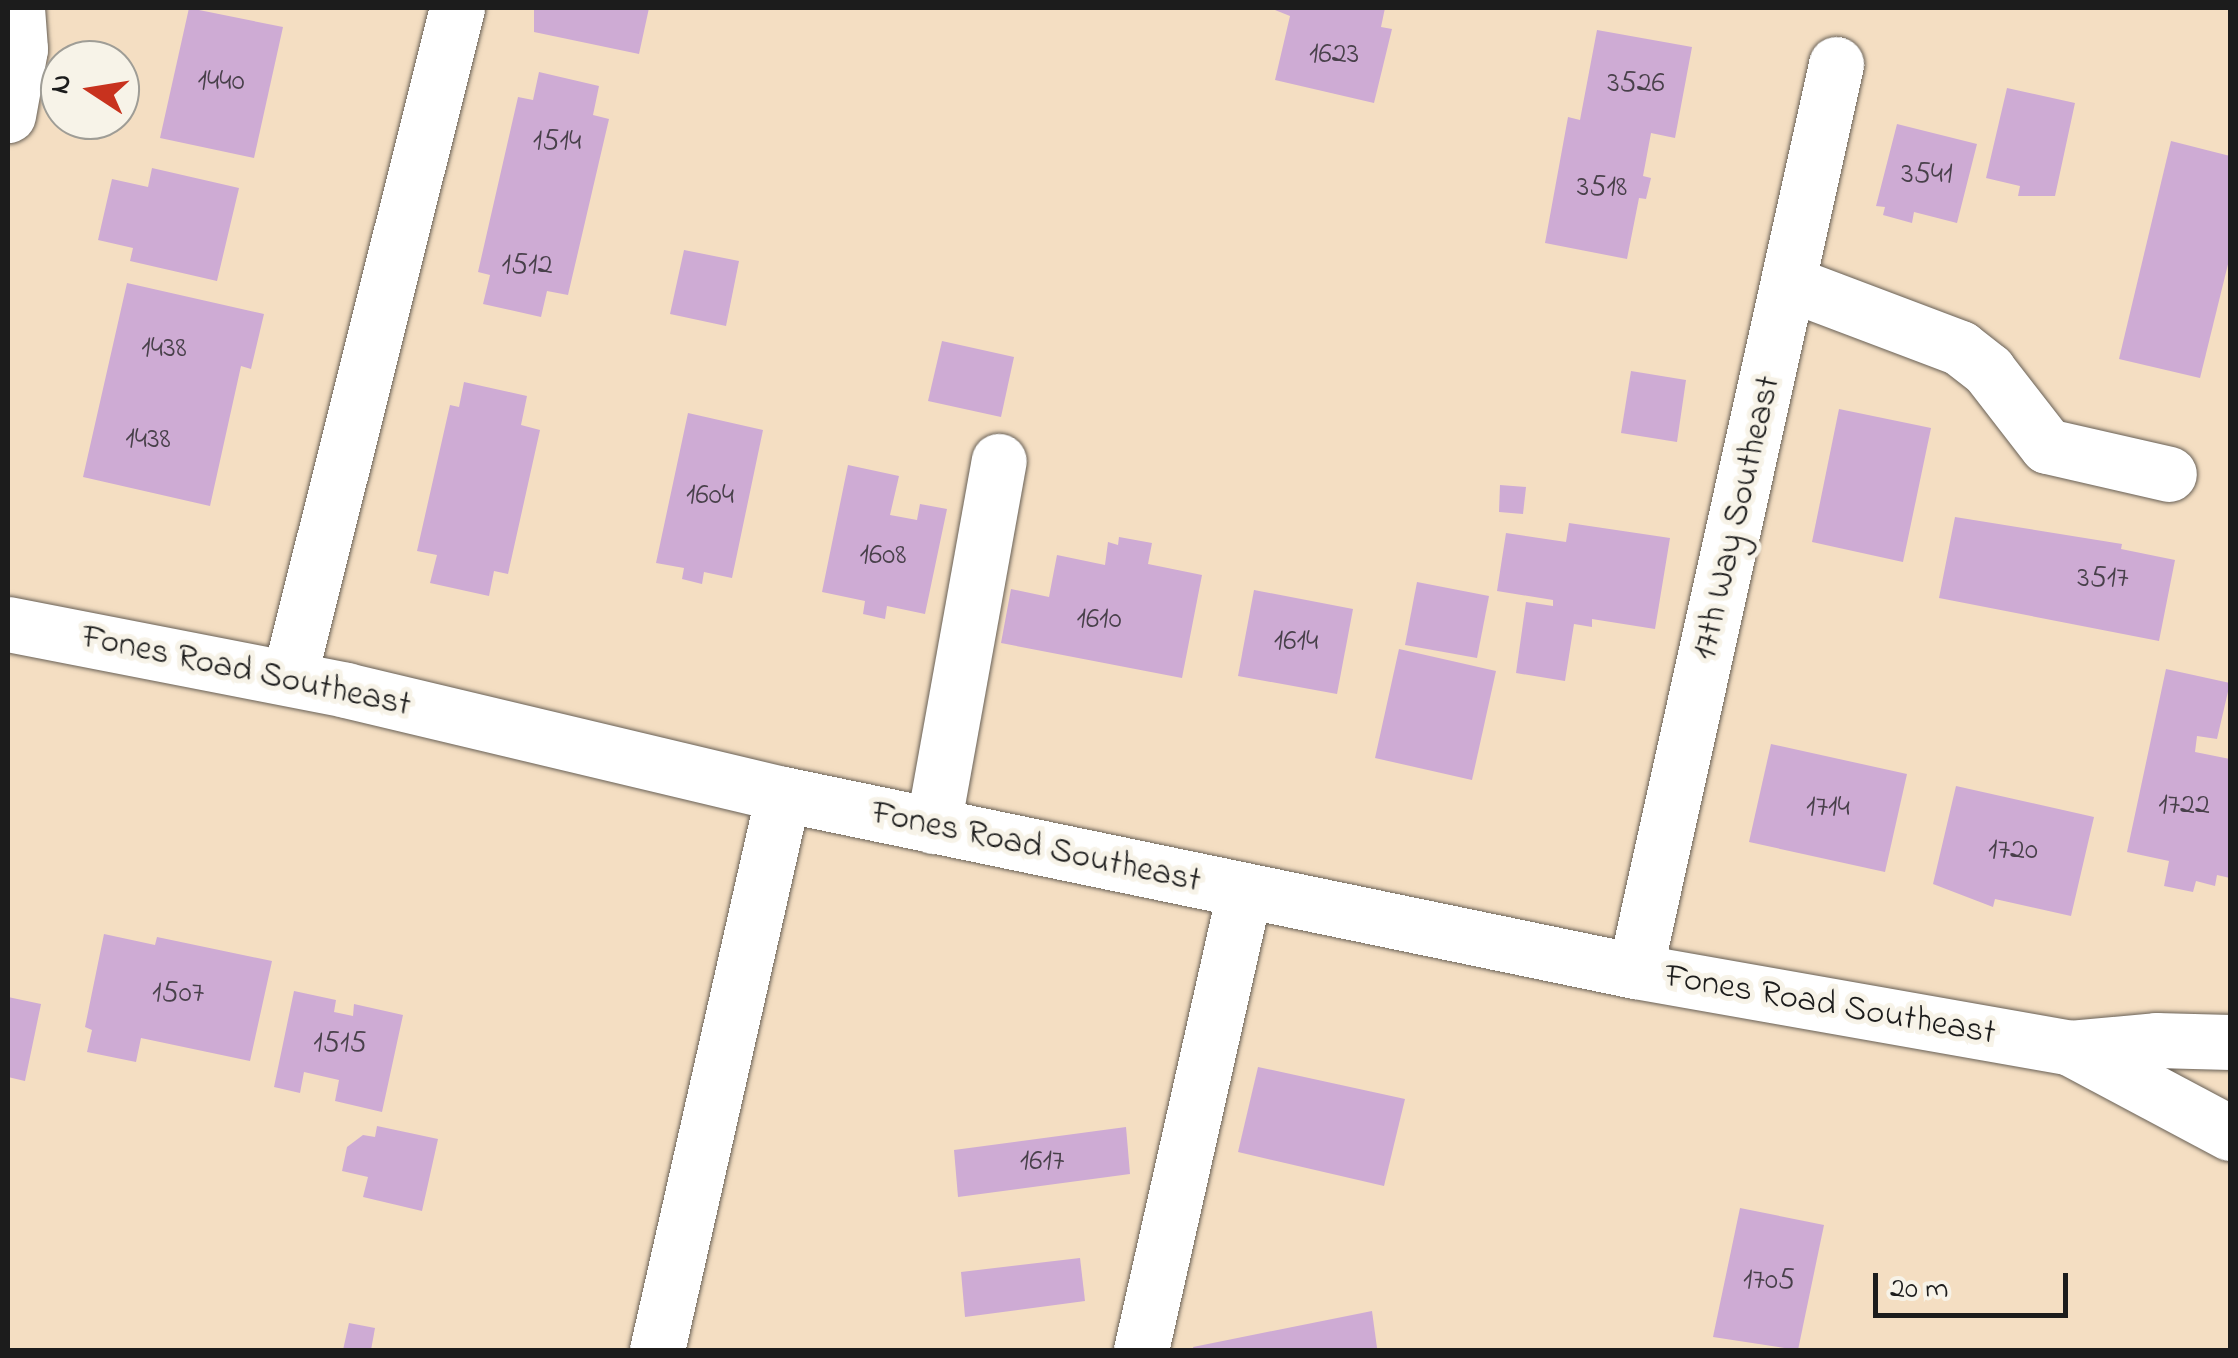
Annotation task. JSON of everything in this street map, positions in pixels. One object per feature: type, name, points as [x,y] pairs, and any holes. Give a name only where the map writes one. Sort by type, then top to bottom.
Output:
[{"type":"street","points":[[8,115],[20,49],[17,8]]},
{"type":"street","points":[[289,678],[457,8]]},
{"type":"street","name":"17th Way Southeast","points":[[1635,971],[1791,284],[1836,64]]},
{"type":"street","points":[[1791,284],[1960,348],[1988,370],[2047,446],[2170,474]]},
{"type":"street","points":[[933,826],[999,461]]},
{"type":"street","name":"Fones Road Southeast","points":[[8,624],[289,678],[783,794],[1244,893],[1635,971],[2070,1048],[2156,1040],[2230,1042]]},
{"type":"street","points":[[658,1350],[783,794]]},
{"type":"street","points":[[1141,1350],[1244,893]]},
{"type":"street","name":"Fones Road Southeast","points":[[2070,1048],[2230,1132]]},
{"type":"building","points":[[189,8],[283,27],[254,158],[160,138]]},
{"type":"building","points":[[534,8],[649,8],[639,54],[534,32]]},
{"type":"building","points":[[1270,8],[1385,8],[1381,27],[1392,29],[1374,103],[1275,80],[1290,16]]},
{"type":"building","points":[[1597,30],[1692,47],[1675,138],[1651,133],[1643,176],[1651,178],[1646,199],[1639,198],[1627,259],[1545,243],[1568,117],[1580,120]]},
{"type":"building","points":[[539,72],[599,86],[593,115],[609,119],[568,295],[547,291],[541,317],[483,304],[490,275],[478,272],[518,97],[533,100]]},
{"type":"building","points":[[2007,88],[2075,103],[2055,196],[2018,196],[2020,186],[1986,178]]},
{"type":"building","points":[[1897,124],[1977,144],[1957,223],[1914,212],[1912,223],[1883,215],[1885,207],[1876,206]]},
{"type":"building","points":[[2171,141],[2230,156],[2230,256],[2200,378],[2119,359]]},
{"type":"building","points":[[152,168],[239,188],[217,281],[130,261],[133,248],[98,240],[112,179],[148,187]]},
{"type":"building","points":[[684,250],[739,261],[726,326],[670,314]]},
{"type":"building","points":[[127,283],[264,314],[251,369],[241,366],[210,506],[83,477]]},
{"type":"building","points":[[942,341],[1014,357],[1001,417],[928,401]]},
{"type":"building","points":[[1631,371],[1686,380],[1677,442],[1621,433]]},
{"type":"building","points":[[464,382],[527,396],[521,425],[540,430],[508,574],[494,571],[489,596],[430,583],[437,555],[417,551],[450,405],[459,407]]},
{"type":"building","points":[[1839,409],[1931,428],[1903,562],[1812,542]]},
{"type":"building","points":[[688,413],[763,430],[732,578],[704,572],[702,584],[682,579],[684,568],[656,563]]},
{"type":"building","points":[[848,465],[899,476],[890,515],[917,520],[920,504],[947,509],[925,614],[887,606],[885,619],[863,614],[865,601],[822,592]]},
{"type":"building","points":[[1500,485],[1526,487],[1523,514],[1499,512]]},
{"type":"building","points":[[1955,517],[2122,544],[2121,549],[2175,560],[2159,641],[1939,598]]},
{"type":"building","points":[[1569,523],[1670,538],[1655,629],[1592,619],[1592,627],[1574,624],[1565,681],[1516,673],[1526,602],[1553,606],[1553,600],[1497,591],[1506,533],[1566,542]]},
{"type":"building","points":[[1119,537],[1152,543],[1148,564],[1202,575],[1182,678],[1001,643],[1011,589],[1049,597],[1057,555],[1105,565],[1108,542],[1118,545]]},
{"type":"building","points":[[1417,582],[1489,596],[1477,658],[1405,645]]},
{"type":"building","points":[[1254,590],[1353,609],[1337,694],[1238,676]]},
{"type":"building","points":[[1399,649],[1496,671],[1472,780],[1375,758]]},
{"type":"building","points":[[2166,669],[2230,683],[2217,739],[2197,736],[2195,752],[2230,759],[2230,878],[2217,875],[2215,886],[2196,881],[2193,892],[2164,886],[2169,861],[2127,852]]},
{"type":"building","points":[[1771,744],[1907,774],[1885,872],[1749,842]]},
{"type":"building","points":[[1956,786],[2094,817],[2071,916],[1995,899],[1993,907],[1933,884]]},
{"type":"building","points":[[104,934],[155,945],[157,937],[272,961],[250,1061],[141,1038],[136,1062],[87,1052],[92,1030],[85,1027]]},
{"type":"building","points":[[294,991],[336,1000],[334,1012],[353,1016],[354,1004],[403,1015],[382,1112],[335,1101],[339,1080],[304,1072],[300,1093],[274,1087]]},
{"type":"building","points":[[8,997],[41,1004],[25,1081],[8,1077]]},
{"type":"building","points":[[1258,1067],[1405,1099],[1384,1186],[1238,1152]]},
{"type":"building","points":[[377,1126],[438,1139],[422,1211],[363,1197],[368,1177],[342,1171],[347,1147],[363,1135],[375,1137]]},
{"type":"building","points":[[1126,1127],[1130,1174],[958,1197],[954,1150]]},
{"type":"building","points":[[1740,1208],[1824,1225],[1798,1350],[1713,1337]]},
{"type":"building","points":[[1080,1258],[1085,1301],[965,1317],[961,1272]]},
{"type":"building","points":[[1372,1311],[1377,1348],[1193,1347]]},
{"type":"building","points":[[349,1323],[375,1328],[371,1350],[343,1350]]}]
